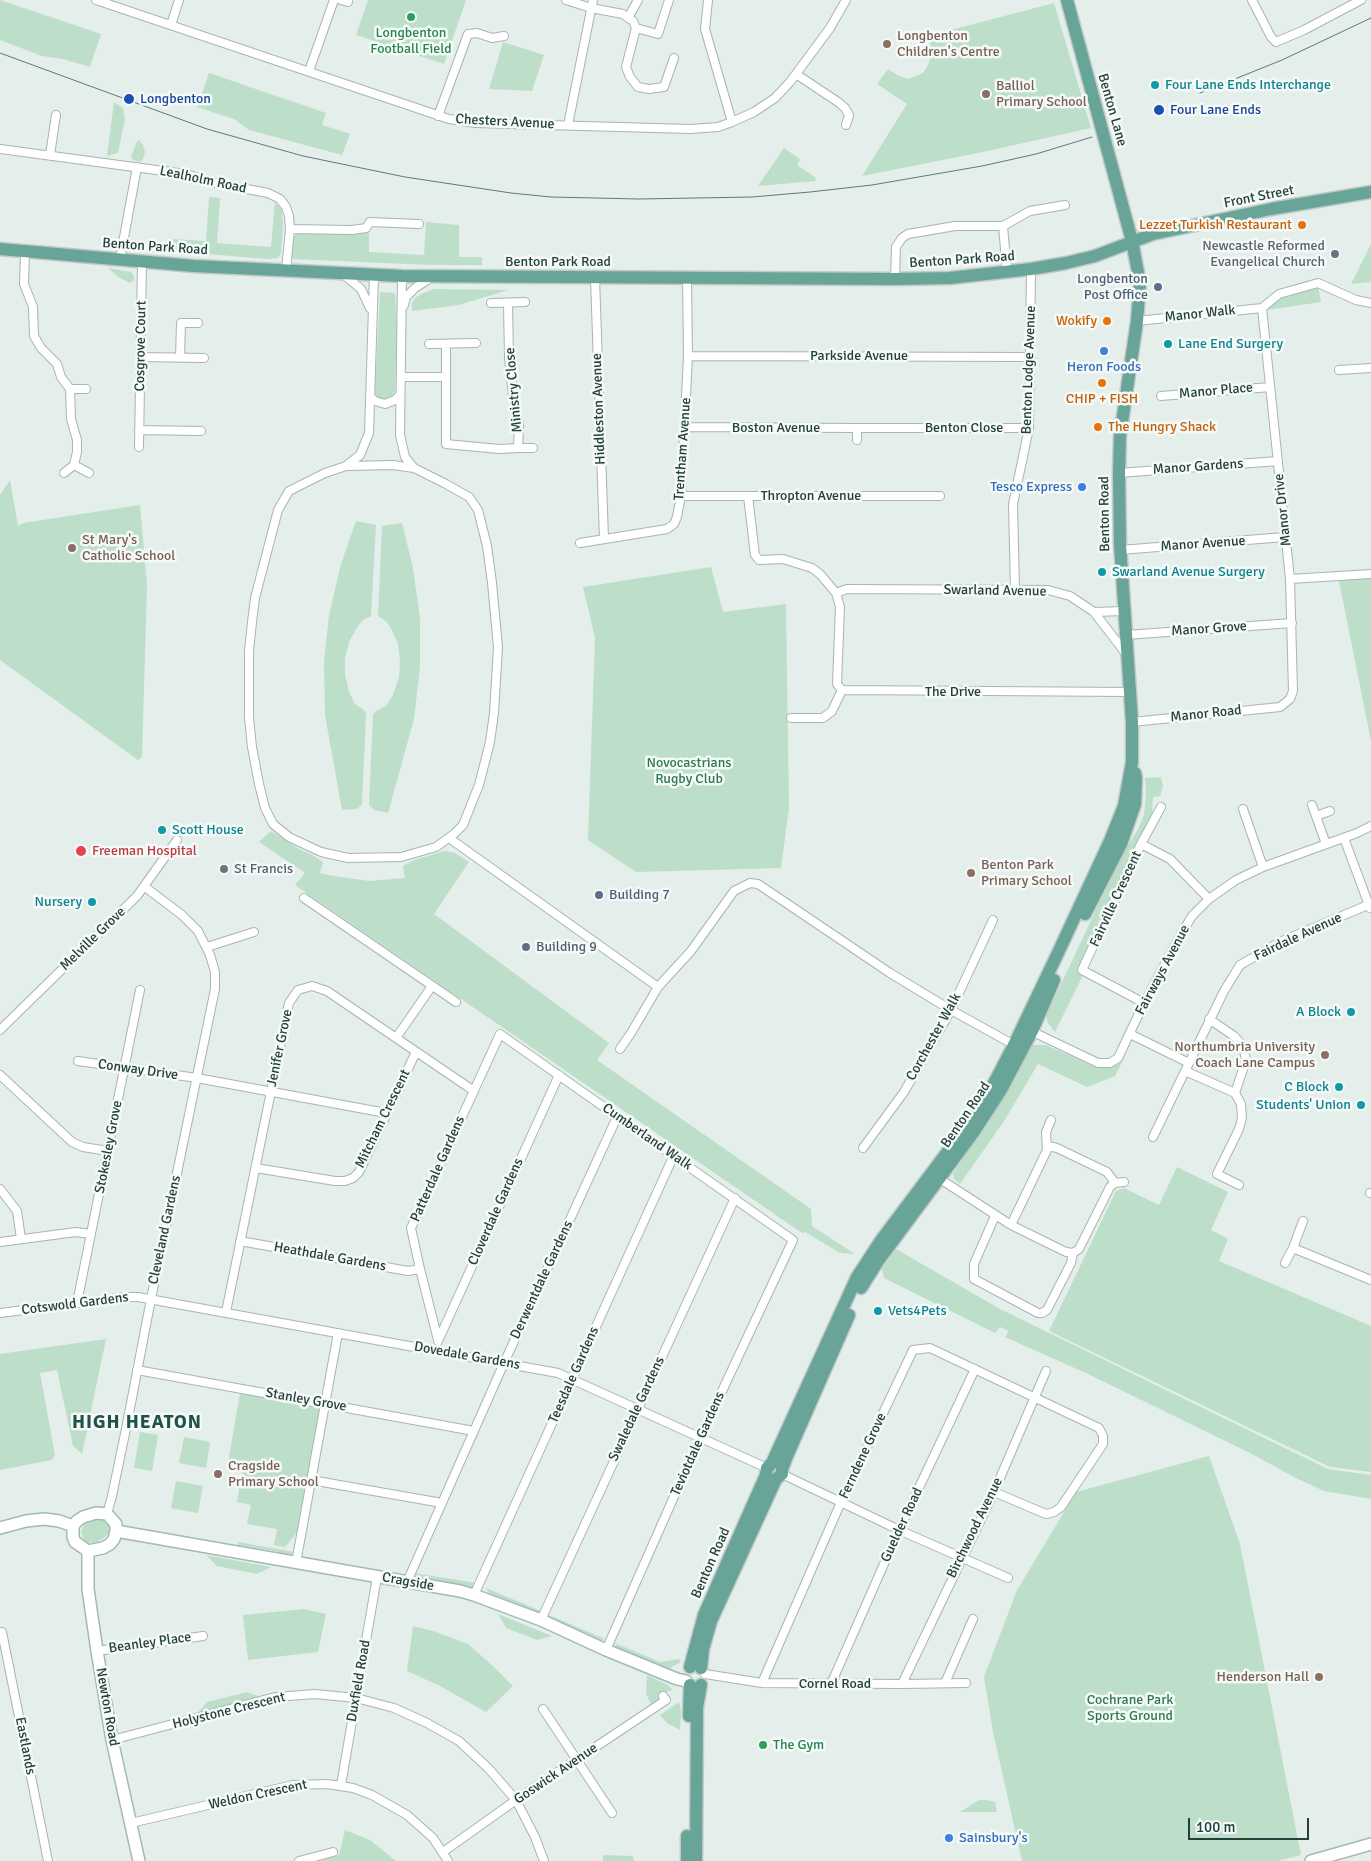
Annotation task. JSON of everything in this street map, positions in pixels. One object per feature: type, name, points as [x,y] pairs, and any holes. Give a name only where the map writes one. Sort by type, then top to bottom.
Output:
[{"type":"main road","name":"Benton Lane","points":[[1067,0],[1132,241]]},
{"type":"main road","name":"Front Street","points":[[1132,241],[1153,234],[1271,209],[1371,192]]},
{"type":"main road","name":"Benton Park Road","points":[[0,248],[25,252],[142,261],[341,274],[436,277],[895,279],[950,278],[1069,263],[1132,241]]},
{"type":"main road","name":"Benton Road","points":[[687,1861],[695,1676],[704,1615],[774,1471],[857,1277],[872,1253],[936,1176],[1018,1047],[1028,1029],[1124,806],[1132,762],[1132,722],[1120,550],[1119,473],[1120,436],[1137,321],[1140,283],[1132,241]]},
{"type":"main road","name":"Benton Road","points":[[695,1676],[697,1708],[696,1861]]},
{"type":"street","name":"Chesters Avenue","points":[[96,0],[438,116],[469,122],[691,129],[718,127],[766,105],[783,90],[796,74],[830,28],[846,0]]},
{"type":"street","points":[[171,25],[179,0]]},
{"type":"street","points":[[309,71],[334,0]]},
{"type":"street","points":[[566,0],[592,4],[623,14],[633,21],[636,28],[626,67],[630,77],[638,87],[649,89],[664,87],[674,58]]},
{"type":"street","points":[[628,18],[638,0]]},
{"type":"street","points":[[636,28],[658,34],[669,0]]},
{"type":"street","points":[[708,0],[705,29],[732,122]]},
{"type":"street","points":[[1252,0],[1270,37],[1276,42],[1304,30],[1361,0]]},
{"type":"street","points":[[568,125],[592,4]]},
{"type":"street","points":[[438,116],[468,34],[476,33],[492,38],[504,36]]},
{"type":"street","points":[[796,74],[845,108],[848,115],[846,125]]},
{"type":"street","points":[[50,155],[56,115]]},
{"type":"street","name":"Lealholm Road","points":[[0,149],[186,174],[224,185],[268,193],[280,199],[286,207],[290,228],[286,270]]},
{"type":"street","points":[[120,259],[136,167]]},
{"type":"street","points":[[895,279],[896,247],[902,238],[908,234],[955,226],[1003,226],[1030,211],[1065,205]]},
{"type":"street","points":[[290,228],[352,230],[366,228],[370,222],[419,224]]},
{"type":"street","points":[[1003,226],[1007,272]]},
{"type":"street","points":[[25,252],[24,284],[33,307],[34,336],[41,348],[57,364],[61,377],[70,389],[71,419],[77,440],[77,452],[74,465],[64,473]]},
{"type":"street","name":"Cosgrove Court","points":[[139,447],[142,357],[142,261]]},
{"type":"street","name":"Benton Lodge Avenue","points":[[1015,590],[1014,504],[1029,428],[1031,269]]},
{"type":"street","points":[[341,274],[361,289],[372,312]]},
{"type":"street","points":[[346,466],[360,455],[369,433],[374,275]]},
{"type":"street","points":[[402,276],[400,435],[404,457],[414,468]]},
{"type":"street","points":[[402,312],[406,297],[426,280],[436,277]]},
{"type":"street","name":"Trentham Avenue","points":[[580,543],[666,529],[674,524],[677,517],[681,496],[688,356],[687,277]]},
{"type":"street","name":"Hiddleston Avenue","points":[[595,278],[604,539]]},
{"type":"street","points":[[1262,308],[1279,294],[1318,283],[1356,300],[1371,302]]},
{"type":"street","name":"Ministry Close","points":[[508,302],[509,358],[513,396],[519,425],[518,448]]},
{"type":"street","points":[[491,303],[525,302]]},
{"type":"street","name":"Manor Walk","points":[[1137,321],[1262,308]]},
{"type":"street","name":"Manor Drive","points":[[1262,308],[1290,579],[1292,623],[1293,691],[1290,699],[1280,707]]},
{"type":"street","points":[[180,358],[181,323],[198,323]]},
{"type":"street","points":[[429,344],[476,343]]},
{"type":"street","name":"Ministry Close","points":[[446,344],[446,444],[499,449],[533,448]]},
{"type":"street","name":"Parkside Avenue","points":[[688,356],[1030,357]]},
{"type":"street","points":[[142,357],[204,358]]},
{"type":"street","points":[[1339,370],[1371,368]]},
{"type":"street","points":[[400,377],[446,377]]},
{"type":"street","name":"Manor Place","points":[[1161,396],[1270,386]]},
{"type":"street","points":[[70,389],[86,389]]},
{"type":"street","points":[[370,396],[375,401],[385,404],[395,400],[400,395]]},
{"type":"street","name":"Boston Avenue","points":[[684,427],[898,428]]},
{"type":"street","points":[[857,428],[857,440]]},
{"type":"street","name":"Benton Close","points":[[898,428],[1029,428]]},
{"type":"street","points":[[139,430],[201,431]]},
{"type":"street","name":"Manor Gardens","points":[[1119,473],[1278,461]]},
{"type":"street","points":[[74,465],[90,473]]},
{"type":"street","points":[[393,465],[414,468],[469,497],[478,510],[487,546],[496,615],[498,661],[490,742],[480,781],[470,813],[464,825],[436,847],[401,857],[348,858],[320,852],[289,837],[274,824],[264,808],[252,747],[248,693],[249,651],[257,590],[278,510],[290,491],[325,473],[346,466],[393,465]]},
{"type":"street","name":"Thropton Avenue","points":[[681,496],[940,496]]},
{"type":"street","points":[[748,496],[755,555],[759,560],[783,559],[812,568],[820,574],[836,594],[840,607],[837,684],[842,690],[832,711],[823,718],[792,718]]},
{"type":"street","name":"Manor Avenue","points":[[1120,550],[1286,538]]},
{"type":"street","points":[[1290,579],[1371,574]]},
{"type":"street","name":"Swarland Avenue","points":[[836,594],[847,589],[1048,590],[1070,596],[1094,612],[1128,656]]},
{"type":"street","points":[[1094,612],[1124,611]]},
{"type":"street","name":"Manor Grove","points":[[1126,635],[1292,623]]},
{"type":"street","name":"The Drive","points":[[842,690],[1130,692]]},
{"type":"street","name":"Manor Road","points":[[1132,722],[1280,707]]},
{"type":"street","points":[[1312,805],[1326,844]]},
{"type":"street","points":[[1141,844],[1161,807]]},
{"type":"street","points":[[1244,810],[1263,867]]},
{"type":"street","points":[[1316,816],[1330,811]]},
{"type":"street","name":"Fairways Avenue","points":[[1028,1029],[1098,1063],[1110,1063],[1118,1058],[1144,1003],[1184,929],[1192,916],[1209,900],[1236,880],[1263,867],[1344,838],[1371,826]]},
{"type":"street","points":[[448,838],[658,987]]},
{"type":"street","points":[[1344,838],[1370,907]]},
{"type":"street","name":"Melville Grove","points":[[0,1030],[130,904],[145,887],[177,840]]},
{"type":"street","name":"Fairville Crescent","points":[[1144,1003],[1082,970],[1141,844],[1170,859],[1209,900]]},
{"type":"street","points":[[620,1049],[658,987],[691,951],[734,891],[750,884],[758,884],[890,973],[951,1010],[1018,1047]]},
{"type":"street","name":"Cleveland Gardens","points":[[107,1514],[118,1472],[151,1299],[215,989],[214,972],[208,947],[198,931],[187,919],[145,887]]},
{"type":"street","points":[[304,898],[456,1002]]},
{"type":"street","name":"Fairdale Avenue","points":[[1153,1137],[1209,1019],[1240,965],[1282,941],[1370,907]]},
{"type":"street","name":"Corchester Walk","points":[[863,1148],[904,1092],[951,1010],[993,920]]},
{"type":"street","points":[[208,947],[254,932]]},
{"type":"street","points":[[396,1038],[432,986]]},
{"type":"street","name":"Jenifer Grove","points":[[226,1312],[289,1003],[295,994],[303,988],[317,987],[327,991],[474,1091]]},
{"type":"street","name":"Stokesley Grove","points":[[77,1303],[140,990]]},
{"type":"street","points":[[1209,1019],[1234,1036],[1243,1046],[1246,1060],[1235,1093]]},
{"type":"street","name":"Cumberland Walk","points":[[500,1034],[793,1240]]},
{"type":"street","name":"Patterdale Gardens","points":[[438,1340],[411,1232],[413,1223],[500,1034]]},
{"type":"street","points":[[1130,1034],[1189,1063]]},
{"type":"street","name":"Mitcham Crescent","points":[[256,1168],[335,1181],[345,1181],[353,1178],[359,1172],[416,1052]]},
{"type":"street","name":"Conway Drive","points":[[78,1061],[197,1078],[386,1113]]},
{"type":"street","points":[[1185,1071],[1235,1093],[1241,1104],[1242,1118],[1239,1129],[1217,1174],[1239,1185]]},
{"type":"street","points":[[0,1075],[72,1142],[83,1147],[108,1151]]},
{"type":"street","name":"Cloverdale Gardens","points":[[434,1350],[559,1075]]},
{"type":"street","name":"Derwentdale Gardens","points":[[407,1582],[504,1363],[617,1117]]},
{"type":"street","points":[[1011,1225],[1048,1146],[1046,1132],[1051,1120]]},
{"type":"street","points":[[1048,1146],[1057,1148],[1107,1172],[1115,1183]]},
{"type":"street","name":"Teesdale Gardens","points":[[474,1595],[674,1155]]},
{"type":"street","points":[[936,1176],[995,1216],[1066,1252],[1072,1253],[1079,1250],[1108,1189],[1115,1183],[1124,1182]]},
{"type":"street","points":[[0,1189],[17,1212],[21,1239]]},
{"type":"street","name":"Swaledale Gardens","points":[[541,1620],[735,1198]]},
{"type":"street","points":[[995,1216],[977,1256],[973,1270],[974,1279],[1038,1313],[1048,1310],[1071,1263],[1072,1253]]},
{"type":"street","points":[[1285,1263],[1303,1221]]},
{"type":"street","points":[[0,1242],[76,1232],[91,1234]]},
{"type":"street","name":"Teviotdale Gardens","points":[[606,1650],[700,1438],[793,1240]]},
{"type":"street","name":"Heathdale Gardens","points":[[240,1241],[408,1271],[420,1269]]},
{"type":"street","points":[[1293,1248],[1371,1280]]},
{"type":"street","name":"Cotswold Gardens","points":[[0,1313],[126,1297],[151,1299]]},
{"type":"street","name":"Dovedale Gardens","points":[[151,1299],[558,1373],[899,1530],[1008,1578]]},
{"type":"street","points":[[296,1563],[338,1333]]},
{"type":"street","name":"Ferndene Grove","points":[[762,1683],[841,1502],[913,1350],[930,1348],[1099,1428],[1103,1436],[1103,1444],[1060,1507],[1054,1512],[1046,1514],[994,1492]]},
{"type":"street","name":"Guelder Road","points":[[831,1684],[899,1530],[975,1368]]},
{"type":"street","name":"Stanley Grove","points":[[137,1370],[474,1431]]},
{"type":"street","name":"Birchwood Avenue","points":[[902,1684],[994,1492],[1033,1396],[1046,1370]]},
{"type":"street","points":[[311,1480],[442,1503]]},
{"type":"street","points":[[96,1513],[107,1514],[116,1524],[116,1531],[114,1539],[110,1544],[88,1551],[75,1542],[73,1526],[83,1517],[96,1513]]},
{"type":"street","points":[[0,1528],[26,1521],[44,1519],[60,1521],[73,1526]]},
{"type":"street","name":"Cragside","points":[[116,1531],[474,1595],[541,1620],[676,1679],[695,1676]]},
{"type":"street","name":"Newton Road","points":[[88,1551],[88,1589],[97,1651],[112,1740],[139,1861]]},
{"type":"street","name":"Duxfield Road","points":[[341,1785],[377,1577]]},
{"type":"street","points":[[945,1683],[973,1619]]},
{"type":"street","name":"Eastlands","points":[[0,1632],[2,1632],[48,1861]]},
{"type":"street","name":"Beanley Place","points":[[97,1651],[203,1636]]},
{"type":"street","name":"Cornel Road","points":[[695,1676],[762,1683],[966,1683]]},
{"type":"street","name":"Holystone Crescent","points":[[112,1740],[275,1697],[315,1694],[356,1698],[394,1708],[427,1723],[459,1741],[489,1769],[516,1800],[535,1837],[544,1861]]},
{"type":"street","name":"Goswick Avenue","points":[[443,1852],[516,1800],[666,1700],[663,1696]]},
{"type":"street","points":[[543,1709],[612,1813]]},
{"type":"street","name":"Weldon Crescent","points":[[131,1823],[293,1785],[341,1785],[372,1795],[407,1815],[433,1838],[448,1861]]},
{"type":"street","points":[[1311,1861],[1371,1844]]},
{"type":"street","points":[[299,1861],[332,1852]]},
{"type":"green space","points":[[0,0],[101,34],[90,67],[63,59],[42,56],[0,40]]},
{"type":"green space","name":"Longbenton Football Field","points":[[368,0],[466,0],[444,64],[356,35]]},
{"type":"green space","name":"Balliol Primary School","points":[[1054,3],[1091,128],[862,176],[907,104],[877,84],[888,69],[907,79],[917,76],[924,72],[929,63],[931,48],[928,36]]},
{"type":"green space","points":[[503,42],[544,55],[532,91],[489,89]]},
{"type":"green space","points":[[209,73],[326,113],[322,125],[350,134],[342,155],[249,130],[234,119],[197,107]]},
{"type":"green space","points":[[114,102],[123,108],[125,119],[118,153],[107,156]]},
{"type":"green space","points":[[139,140],[145,152],[140,162],[131,157]]},
{"type":"green space","points":[[784,148],[800,159],[797,165],[815,177],[816,181],[758,186]]},
{"type":"green space","points":[[209,197],[220,198],[217,243],[271,247],[275,202],[282,210],[283,225],[281,253],[278,258],[267,259],[171,251],[173,239],[206,241]]},
{"type":"green space","points":[[426,222],[459,225],[459,257],[482,257],[482,265],[431,265],[293,259],[291,255],[293,236],[301,233],[369,233],[369,252],[424,255]]},
{"type":"green space","points":[[1371,244],[1371,282],[1351,284]]},
{"type":"green space","points":[[108,268],[131,272],[134,280],[130,283],[118,277]]},
{"type":"green space","points":[[1318,286],[1321,302],[1268,310],[1273,301]]},
{"type":"green space","points":[[434,289],[508,290],[459,305],[412,311],[412,303],[415,298]]},
{"type":"green space","points":[[380,292],[395,293],[397,329],[395,391],[388,399],[382,400],[375,392]]},
{"type":"green space","name":"St Mary's Catholic School","points":[[10,480],[18,526],[23,523],[140,505],[147,585],[142,757],[138,760],[0,660],[0,495]]},
{"type":"green space","points":[[356,521],[376,525],[371,616],[363,620],[358,626],[349,642],[345,658],[345,674],[349,692],[355,704],[364,710],[366,714],[362,804],[357,809],[342,810],[325,715],[324,662],[329,615],[341,564]]},
{"type":"green space","points":[[402,523],[413,568],[420,619],[420,667],[414,719],[388,813],[374,810],[369,805],[373,715],[376,711],[386,706],[393,695],[399,677],[400,661],[398,644],[391,628],[386,621],[378,616],[382,526]]},
{"type":"green space","name":"Novocastrians Rugby Club","points":[[711,567],[723,612],[786,604],[789,808],[781,868],[636,872],[588,840],[595,638],[583,587]]},
{"type":"green space","points":[[1371,574],[1371,741],[1338,576]]},
{"type":"green space","points":[[1161,777],[1163,787],[1160,796],[1153,797],[1152,813],[1080,963],[1083,975],[1055,1032],[1047,1022],[1047,1014],[1094,914],[1144,815],[1145,778]]},
{"type":"green space","points":[[271,831],[323,862],[320,873],[334,876],[369,881],[405,878],[403,866],[414,860],[445,851],[455,853],[469,862],[434,914],[609,1043],[597,1060],[811,1209],[812,1226],[855,1254],[840,1253],[805,1232],[802,1233],[295,885],[305,873],[259,842]]},
{"type":"green space","points":[[1032,1045],[1046,1045],[1091,1065],[1116,1065],[1122,1062],[1115,1076],[1087,1087],[1038,1064],[1004,1121],[960,1184],[954,1179],[953,1174],[1012,1085]]},
{"type":"green space","points":[[1177,1167],[1228,1192],[1211,1230],[1228,1239],[1219,1261],[1371,1326],[1371,1472],[1330,1467],[1049,1331],[1116,1191],[1124,1188],[1159,1205]]},
{"type":"green space","points":[[896,1249],[1000,1309],[1328,1469],[1371,1475],[1371,1499],[1324,1491],[1088,1374],[1005,1337],[1009,1331],[1000,1327],[995,1333],[884,1278],[882,1269]]},
{"type":"green space","points":[[106,1339],[82,1454],[73,1446],[57,1370],[40,1373],[55,1455],[52,1460],[0,1470],[0,1354]]},
{"type":"green space","points":[[240,1393],[321,1406],[299,1530],[285,1547],[274,1545],[277,1529],[247,1524],[251,1505],[237,1502],[243,1466],[228,1463]]},
{"type":"green space","points":[[140,1432],[158,1435],[152,1471],[134,1468]]},
{"type":"green space","points":[[184,1437],[210,1442],[206,1468],[179,1463]]},
{"type":"green space","name":"Cochrane Park Sports Ground","points":[[1209,1456],[1240,1544],[1301,1855],[1278,1861],[1022,1861],[993,1732],[984,1677],[1017,1590],[1076,1492]]},
{"type":"green space","points":[[176,1481],[203,1486],[198,1513],[171,1508]]},
{"type":"green space","points":[[100,1518],[110,1524],[109,1534],[96,1543],[85,1542],[81,1533],[84,1525]]},
{"type":"green space","points":[[238,1542],[294,1552],[289,1556],[276,1555],[276,1551],[238,1545]]},
{"type":"green space","points":[[206,1555],[271,1567],[257,1574],[217,1566]]},
{"type":"green space","points":[[414,1573],[477,1583],[473,1588],[468,1589],[418,1579]]},
{"type":"green space","points":[[486,1588],[541,1611],[534,1614],[491,1596]]},
{"type":"green space","points":[[304,1609],[326,1614],[318,1652],[248,1660],[243,1615]]},
{"type":"green space","points":[[498,1614],[552,1636],[537,1640],[506,1628]]},
{"type":"green space","points":[[549,1615],[605,1639],[597,1641],[550,1618]]},
{"type":"green space","points":[[413,1626],[468,1644],[513,1686],[486,1712],[442,1687],[407,1671]]},
{"type":"green space","points":[[615,1643],[660,1662],[679,1659],[681,1662],[671,1667],[671,1670],[665,1669],[617,1649]]},
{"type":"green space","points":[[647,1675],[668,1685],[673,1690],[659,1694],[657,1703],[654,1706],[650,1703],[646,1693]]},
{"type":"green space","points":[[247,1692],[261,1697],[197,1714],[207,1702]]},
{"type":"green space","points":[[679,1702],[681,1711],[680,1730],[667,1723],[660,1715]]},
{"type":"green space","points":[[979,1800],[995,1802],[997,1812],[960,1812]]},
{"type":"green space","points":[[345,1830],[370,1840],[396,1861],[320,1861],[339,1855]]},
{"type":"green space","points":[[603,1855],[633,1856],[634,1861],[603,1861]]},
{"type":"tram line","points":[[1200,93],[1282,60],[1371,18]]},
{"type":"tram line","points":[[0,53],[207,129],[303,156],[405,177],[551,197],[639,199],[752,197],[810,192],[872,185],[982,166],[1036,154],[1092,137]]},
{"type":"place","name":"Longbenton Football Field","points":[[411,17]]},
{"type":"place","name":"Longbenton Children's Centre","points":[[887,44]]},
{"type":"place","name":"Four Lane Ends Interchange","points":[[1155,85]]},
{"type":"place","name":"Balliol Primary School","points":[[986,94]]},
{"type":"place","name":"Longbenton","points":[[129,99]]},
{"type":"place","name":"Four Lane Ends","points":[[1159,110]]},
{"type":"place","name":"Lezzet Turkish Restaurant","points":[[1302,225]]},
{"type":"place","name":"Newcastle Reformed Evangelical Church","points":[[1335,254]]},
{"type":"place","name":"Longbenton Post Office","points":[[1158,287]]},
{"type":"place","name":"Wokify","points":[[1107,321]]},
{"type":"place","name":"Lane End Surgery","points":[[1168,344]]},
{"type":"place","name":"Heron Foods","points":[[1104,351]]},
{"type":"place","name":"CHIP + FISH","points":[[1102,383]]},
{"type":"place","name":"The Hungry Shack","points":[[1098,427]]},
{"type":"place","name":"Tesco Express","points":[[1082,487]]},
{"type":"place","name":"St Mary's Catholic School","points":[[72,548]]},
{"type":"place","name":"Swarland Avenue Surgery","points":[[1102,572]]},
{"type":"place","name":"Scott House","points":[[162,830]]},
{"type":"place","name":"Freeman Hospital","points":[[81,851]]},
{"type":"place","name":"St Francis","points":[[224,869]]},
{"type":"place","name":"Benton Park Primary School","points":[[971,873]]},
{"type":"place","name":"Building 7","points":[[599,895]]},
{"type":"place","name":"Nursery","points":[[92,902]]},
{"type":"place","name":"Building 9","points":[[526,947]]},
{"type":"place","name":"A Block","points":[[1351,1012]]},
{"type":"place","name":"Northumbria University Coach Lane Campus","points":[[1325,1055]]},
{"type":"place","name":"C Block","points":[[1339,1087]]},
{"type":"place","name":"Students' Union","points":[[1361,1105]]},
{"type":"place","name":"Vets4Pets","points":[[878,1311]]},
{"type":"place","name":"Cragside Primary School","points":[[218,1474]]},
{"type":"place","name":"Henderson Hall","points":[[1319,1677]]},
{"type":"place","name":"The Gym","points":[[763,1745]]},
{"type":"place","name":"Sainsbury's","points":[[949,1838]]},
{"type":"district","name":"HIGH HEATON","points":[[137,1423]]}]
